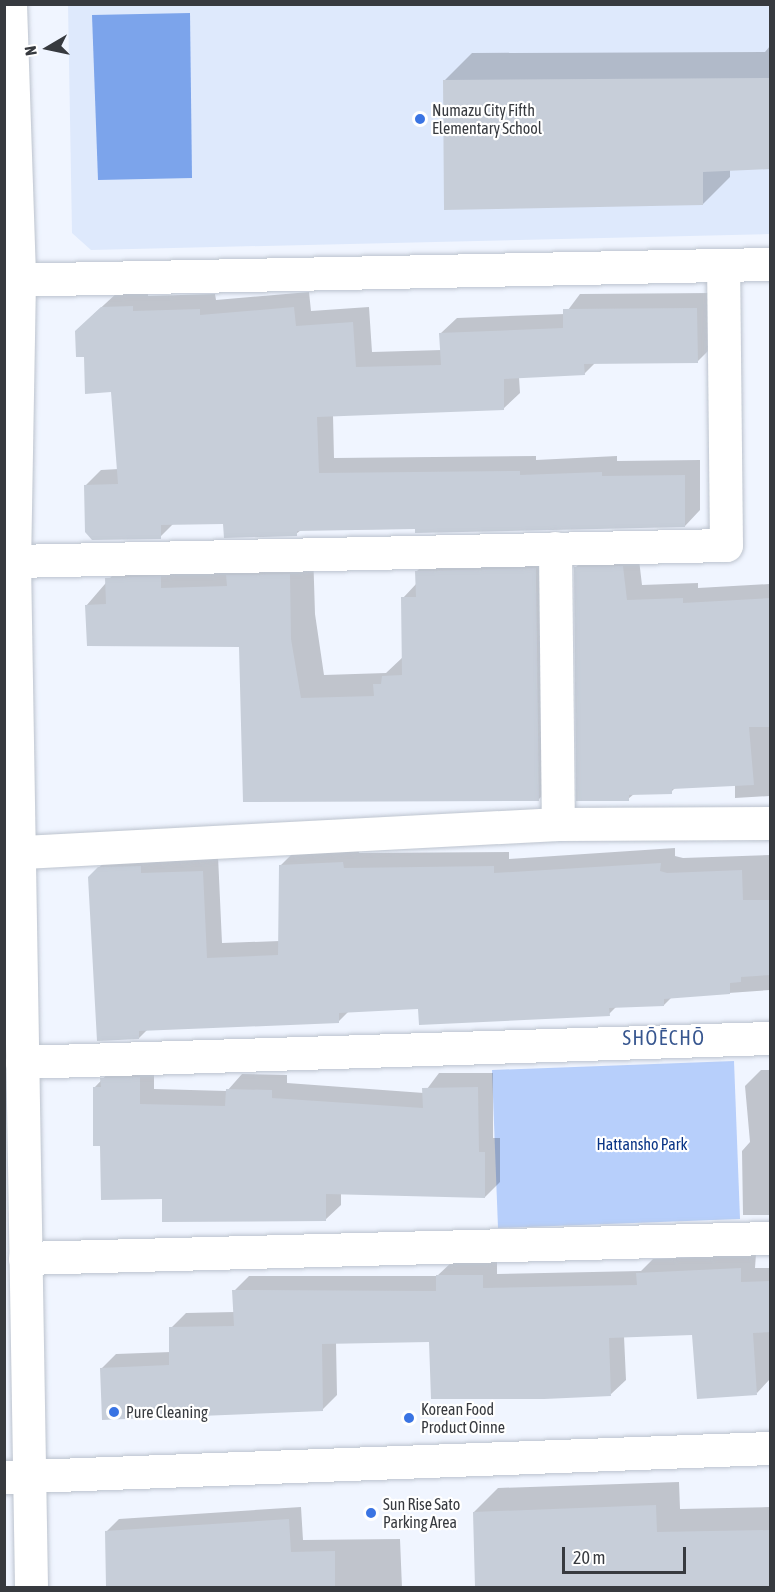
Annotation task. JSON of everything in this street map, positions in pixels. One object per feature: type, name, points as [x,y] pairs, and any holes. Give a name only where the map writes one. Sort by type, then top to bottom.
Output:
[{"type":"street","points":[[10,4],[14,561],[11,853],[22,1062],[25,1258],[17,1476],[31,1587]]},
{"type":"street","points":[[12,280],[771,264]]},
{"type":"street","points":[[14,561],[726,545],[723,266]]},
{"type":"street","points":[[555,548],[558,824]]},
{"type":"street","points":[[11,853],[558,824],[771,823]]},
{"type":"street","points":[[22,1062],[771,1038]]},
{"type":"street","points":[[25,1258],[771,1238]]},
{"type":"street","points":[[17,1476],[771,1448]]},
{"type":"shaded area","name":"Numazu City Fifth Elementary School","points":[[68,5],[770,5],[770,234],[91,250],[72,233]]},
{"type":"shaded area","points":[[190,13],[192,178],[98,180],[92,15]]},
{"type":"green space","name":"Hattansho Park","points":[[734,1061],[740,1219],[498,1228],[492,1070]]},
{"type":"building","points":[[771,78],[771,169],[703,172],[703,205],[444,210],[443,80]]},
{"type":"building","points":[[133,306],[133,311],[200,309],[200,315],[294,307],[296,326],[353,322],[356,367],[441,365],[439,333],[563,328],[563,309],[697,308],[698,363],[584,364],[585,375],[504,379],[504,410],[317,417],[319,473],[520,471],[520,475],[602,472],[602,476],[685,475],[685,527],[415,533],[415,529],[297,531],[297,536],[224,538],[223,524],[161,525],[161,539],[92,540],[85,532],[84,485],[118,484],[111,392],[85,394],[84,357],[76,357],[75,331],[101,307]]},
{"type":"building","points":[[623,566],[627,600],[683,598],[683,603],[771,598],[771,727],[749,727],[754,785],[672,789],[672,794],[629,795],[629,801],[576,801],[574,567]]},
{"type":"building","points":[[536,568],[539,801],[243,802],[239,647],[87,646],[85,605],[106,604],[105,578],[161,576],[161,588],[227,586],[226,575],[290,574],[291,639],[301,698],[374,696],[373,684],[381,684],[382,676],[402,675],[401,597],[416,597],[415,571]]},
{"type":"building","points":[[343,862],[344,868],[494,866],[494,873],[661,863],[660,871],[667,873],[742,870],[743,900],[771,900],[771,975],[741,977],[741,982],[730,983],[730,994],[664,999],[664,1006],[609,1008],[610,1016],[419,1025],[418,1009],[339,1013],[339,1023],[139,1031],[139,1039],[97,1041],[88,877],[98,867],[141,866],[141,873],[203,871],[207,958],[278,955],[279,865]]},
{"type":"building","points":[[140,1077],[140,1104],[225,1106],[226,1089],[272,1090],[272,1098],[423,1108],[422,1088],[478,1087],[479,1152],[485,1152],[485,1198],[326,1194],[326,1221],[162,1222],[162,1199],[101,1200],[100,1146],[93,1146],[93,1087],[101,1087],[100,1078]]},
{"type":"building","points":[[741,1268],[741,1282],[771,1281],[771,1332],[753,1333],[757,1395],[697,1399],[692,1335],[609,1338],[611,1396],[544,1399],[431,1399],[429,1342],[322,1344],[323,1411],[102,1420],[100,1368],[169,1365],[169,1327],[234,1326],[232,1290],[436,1291],[436,1275],[483,1275],[483,1288],[637,1285],[636,1273]]},
{"type":"building","points":[[656,1505],[657,1532],[771,1530],[771,1587],[475,1587],[473,1512]]},
{"type":"building","points":[[289,1519],[291,1552],[335,1551],[335,1587],[106,1587],[105,1531]]},
{"type":"place","name":"Numazu City Fifth Elementary School","points":[[420,119]]},
{"type":"place","name":"Pure Cleaning","points":[[114,1412]]},
{"type":"place","name":"Korean Food Product Oinne","points":[[409,1418]]},
{"type":"place","name":"Sun Rise Sato Parking Area","points":[[371,1513]]},
{"type":"district","name":"SHŌĒCHŌ","points":[[664,1037]]}]
